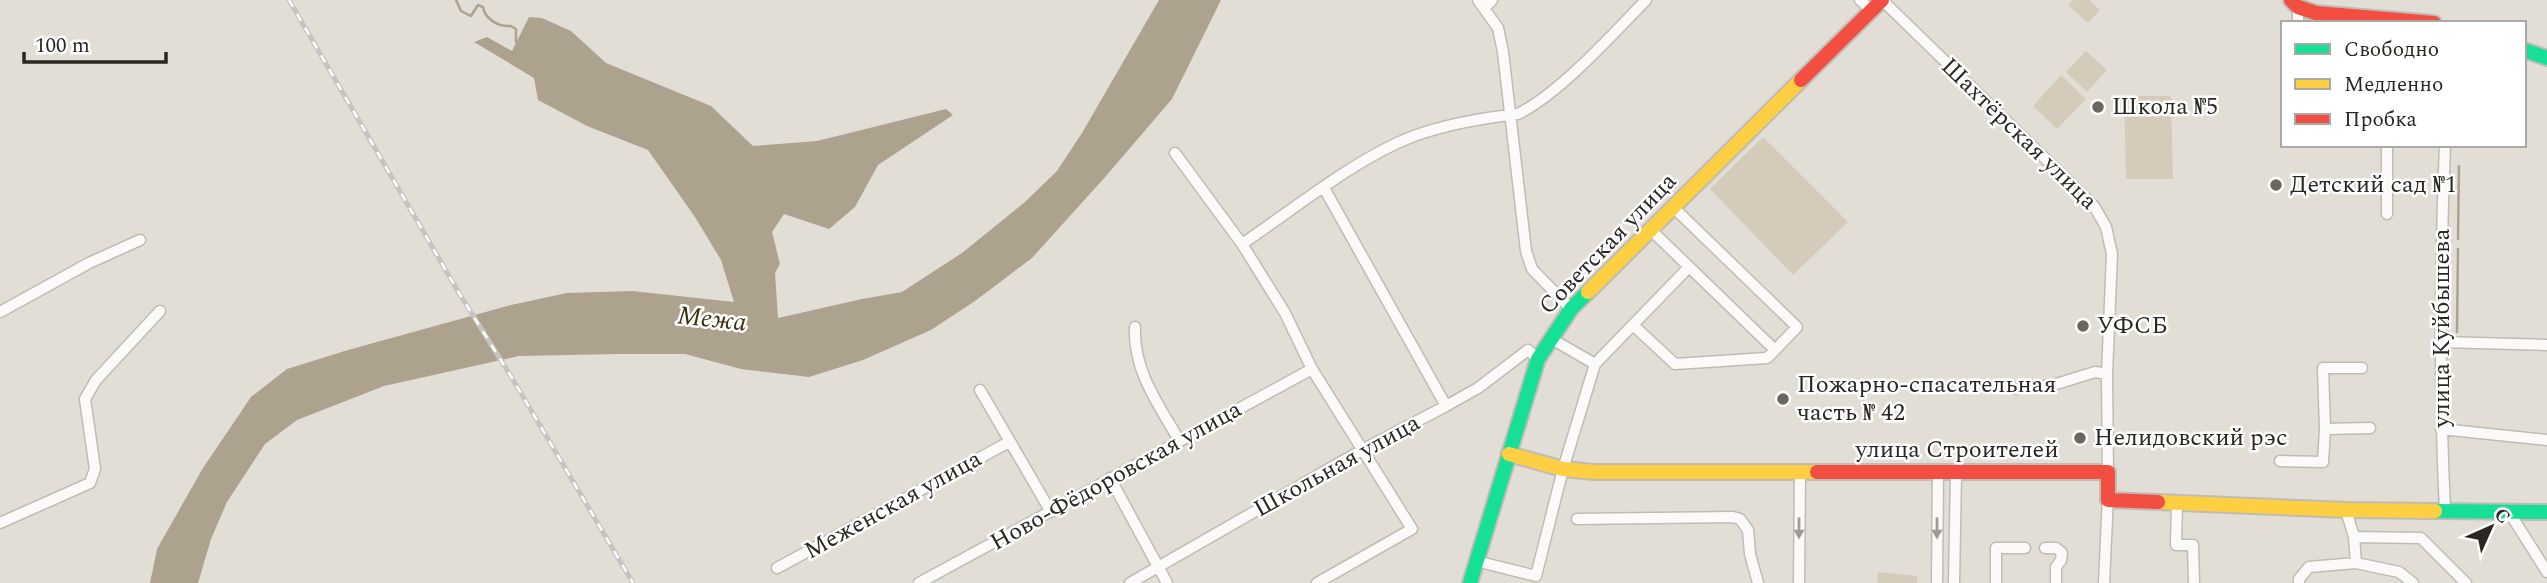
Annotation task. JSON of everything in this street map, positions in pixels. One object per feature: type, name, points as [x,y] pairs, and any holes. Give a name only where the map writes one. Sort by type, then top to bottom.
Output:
[{"type":"street","points":[[1242,244],[1347,171],[1411,137],[1445,126],[1526,110],[1549,93],[1646,0]]},
{"type":"street","name":"Шахтёрская улица","points":[[1860,0],[1879,4],[2094,206],[2103,218],[2112,254],[2107,374],[2108,499],[2105,583]]},
{"type":"street","points":[[1485,3],[1498,28],[1526,251],[1532,269],[1571,309]]},
{"type":"street","name":"Советская улица","points":[[1470,583],[1538,359],[1550,338],[1571,309],[1879,4]]},
{"type":"street","points":[[2295,4],[2333,15],[2409,21]]},
{"type":"street","points":[[2526,51],[2547,58]]},
{"type":"street","points":[[2387,147],[2387,214]]},
{"type":"street","name":"улица Куйбышева","points":[[2445,147],[2441,429],[2445,510]]},
{"type":"street","points":[[1175,153],[1242,244],[1285,313],[1312,369],[1412,529],[1317,583]]},
{"type":"street","points":[[1324,188],[1446,406]]},
{"type":"street","points":[[1633,325],[1675,365],[1767,358],[1797,327],[1673,207]]},
{"type":"street","points":[[1651,230],[1775,350]]},
{"type":"street","points":[[0,312],[89,263],[140,240]]},
{"type":"street","points":[[1476,561],[1536,576],[1563,469],[1595,364],[1689,267]]},
{"type":"street","points":[[0,523],[90,484],[95,469],[85,399],[96,380],[160,311]]},
{"type":"street","points":[[1135,327],[1135,343],[1142,375],[1179,440]]},
{"type":"street","points":[[1550,338],[1595,364]]},
{"type":"street","points":[[2441,342],[2547,345]]},
{"type":"street","name":"Школьная улица","points":[[1130,583],[1363,450],[1478,388],[1528,350],[1538,359]]},
{"type":"street","points":[[2280,461],[2323,461],[2323,368],[2362,368]]},
{"type":"street","name":"Ново-Фёдоровская улица","points":[[919,583],[1312,369]]},
{"type":"street","points":[[2016,389],[2053,385],[2095,372],[2107,374]]},
{"type":"street","points":[[980,390],[1051,512]]},
{"type":"street","points":[[2325,429],[2370,428]]},
{"type":"street","points":[[2441,429],[2547,440]]},
{"type":"street","name":"Меженская улица","points":[[777,568],[1009,442]]},
{"type":"street","name":"улица Строителей","points":[[1509,454],[1563,469],[1594,472],[2108,472]]},
{"type":"street","points":[[1937,583],[1938,472]]},
{"type":"street","points":[[1954,583],[1956,473]]},
{"type":"street","points":[[1799,583],[1800,474]]},
{"type":"street","points":[[1110,478],[1167,583]]},
{"type":"street","points":[[2108,499],[2346,510],[2547,512]]},
{"type":"street","points":[[2177,502],[2176,545],[2193,545],[2194,583]]},
{"type":"street","points":[[2346,510],[2354,537],[2356,563]]},
{"type":"street","points":[[2509,512],[2547,572]]},
{"type":"street","points":[[1577,519],[1740,519],[1748,530],[1750,554],[1758,583]]},
{"type":"street","points":[[2354,537],[2421,538],[2466,583]]},
{"type":"street","points":[[1996,583],[1996,548],[2025,548]]},
{"type":"street","points":[[2045,548],[2056,548],[2062,553],[2056,567],[2056,583]]},
{"type":"street","points":[[2299,583],[2309,566],[2356,563],[2399,572],[2413,583]]},
{"type":"shaded area","points":[[2073,0],[2089,0],[2100,10],[2088,23],[2068,5]]},
{"type":"shaded area","points":[[2086,51],[2107,70],[2087,92],[2066,72]]},
{"type":"shaded area","points":[[2061,75],[2086,99],[2057,129],[2033,106]]},
{"type":"shaded area","points":[[2124,96],[2171,96],[2173,179],[2126,179]]},
{"type":"shaded area","points":[[1763,137],[1848,222],[1793,275],[1710,189]]},
{"type":"shaded area","points":[[1878,572],[1917,576],[1917,583],[1877,583]]},
{"type":"water","name":"Межа","points":[[1159,0],[1221,0],[1172,99],[1032,258],[931,330],[863,360],[809,377],[741,369],[685,354],[519,356],[384,386],[297,420],[265,444],[227,502],[211,539],[198,583],[150,583],[157,549],[203,468],[251,397],[287,369],[511,305],[567,293],[632,291],[734,302],[721,260],[695,217],[648,150],[587,126],[538,100],[534,78],[474,42],[487,37],[512,51],[529,17],[542,18],[571,31],[606,63],[711,106],[753,146],[817,141],[946,109],[953,115],[878,165],[855,207],[829,229],[784,214],[772,232],[780,264],[775,273],[778,318],[902,292],[962,253],[1025,202],[1057,171]]},
{"type":"waterway","points":[[456,0],[461,11],[471,16],[478,5],[483,7],[486,15],[493,21],[516,29],[518,44]]},
{"type":"waterway","points":[[2458,239],[2459,166]]},
{"type":"waterway","points":[[2457,332],[2458,249]]},
{"type":"railway","points":[[289,0],[459,293],[633,583]]},
{"type":"traffic: fast","points":[[2526,51],[2547,58]]},
{"type":"traffic: fast","points":[[1470,583],[1538,359],[1571,309],[1588,292]]},
{"type":"traffic: fast","points":[[2435,511],[2547,512]]},
{"type":"traffic: slow","points":[[1588,292],[1801,80]]},
{"type":"traffic: slow","points":[[1509,454],[1563,469],[1594,472],[1817,472]]},
{"type":"traffic: slow","points":[[2158,502],[2435,511]]},
{"type":"traffic: jam","points":[[1801,80],[1882,0]]},
{"type":"traffic: jam","points":[[2291,0],[2298,7],[2316,13],[2410,21]]},
{"type":"traffic: jam","points":[[1817,472],[2108,472],[2108,500],[2158,502]]},
{"type":"place","name":"Школа №5","points":[[2098,107]]},
{"type":"place","name":"Детский сад №1","points":[[2276,185]]},
{"type":"place","name":"УФСБ","points":[[2083,326]]},
{"type":"place","name":"Пожарно-спасательная часть № 42","points":[[1783,399]]},
{"type":"place","name":"Нелидовский рэс","points":[[2080,438]]}]
